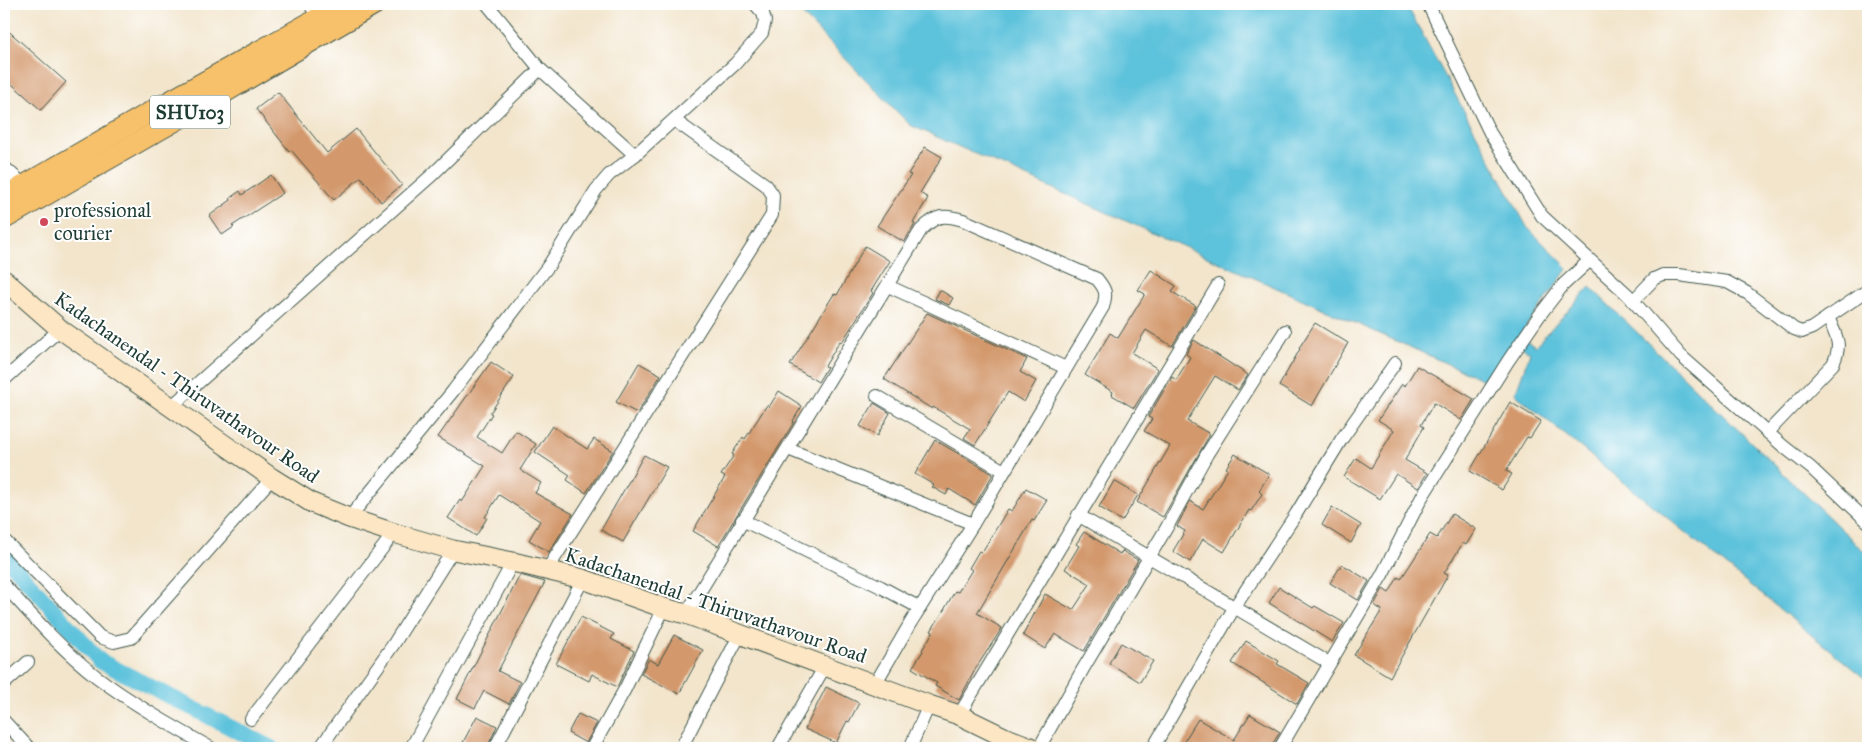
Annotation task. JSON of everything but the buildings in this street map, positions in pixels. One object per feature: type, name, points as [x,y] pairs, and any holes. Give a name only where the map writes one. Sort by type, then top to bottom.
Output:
[{"type":"main road","name":"SHU103","points":[[4,197],[343,4]]},
{"type":"main road","name":"SHU103","points":[[4,219],[318,18],[375,4]]},
{"type":"main road","name":"Kadachanendal - Thiruvathavour Road","points":[[4,280],[60,329],[272,478],[312,503],[349,518],[453,550],[583,579],[686,614],[929,705],[959,714],[1004,737],[1033,748]]},
{"type":"street","points":[[487,4],[540,69],[636,155]]},
{"type":"street","points":[[349,518],[453,392],[549,265],[596,190],[609,175],[636,155],[735,64],[762,33],[765,21],[764,13],[755,4]]},
{"type":"street","points":[[1428,4],[1490,133],[1542,216],[1633,301],[1681,356],[1811,468],[1868,522]]},
{"type":"street","points":[[172,406],[432,175],[540,69]]},
{"type":"street","points":[[548,570],[772,215],[773,195],[766,185],[674,120]]},
{"type":"street","points":[[4,167],[24,185]]},
{"type":"street","points":[[686,614],[921,230],[931,220],[941,216],[963,220],[1097,279],[1105,289],[1106,297],[1103,307],[875,684]]},
{"type":"street","points":[[1280,748],[1382,575],[1422,497],[1508,361],[1563,284],[1590,261]]},
{"type":"street","points":[[1633,301],[1654,279],[1663,275],[1679,275],[1727,282],[1747,293],[1794,329],[1802,332],[1828,318],[1868,290]]},
{"type":"street","points":[[959,714],[1218,285]]},
{"type":"street","points":[[888,286],[1066,368]]},
{"type":"street","points":[[1768,432],[1833,364],[1839,353],[1839,343],[1828,318]]},
{"type":"street","points":[[4,380],[60,329]]},
{"type":"street","points":[[1039,748],[1150,557],[1207,454],[1285,331]]},
{"type":"street","points":[[1153,748],[1234,608],[1296,514],[1341,440],[1395,363]]},
{"type":"street","points":[[877,396],[1004,471]]},
{"type":"street","points":[[788,449],[973,524]]},
{"type":"street","points":[[4,540],[100,637],[114,642],[131,638],[272,478]]},
{"type":"street","points":[[1078,516],[1329,663]]},
{"type":"street","points":[[742,520],[881,587],[920,608]]},
{"type":"street","points":[[251,719],[394,533]]},
{"type":"street","points":[[320,748],[393,645],[453,550]]},
{"type":"street","points":[[411,748],[513,562]]},
{"type":"street","points":[[495,748],[583,579]]},
{"type":"street","points":[[4,585],[52,637],[96,676],[162,720],[211,748]]},
{"type":"street","points":[[592,748],[625,688],[664,608]]},
{"type":"street","points":[[681,748],[740,634]]},
{"type":"street","points":[[4,684],[28,662]]},
{"type":"street","points":[[778,748],[825,666]]},
{"type":"street","points":[[910,748],[929,705]]},
{"type":"street","points":[[4,721],[29,748]]},
{"type":"water","points":[[792,4],[1406,4],[1527,227],[1568,268],[1520,335],[1535,346],[1590,287],[1868,555],[1868,681],[1515,394],[1530,353],[1515,342],[1486,381],[910,125]]},
{"type":"waterway","points":[[4,555],[100,661],[271,748]]},
{"type":"place","name":"professional courier","points":[[44,222]]}]
